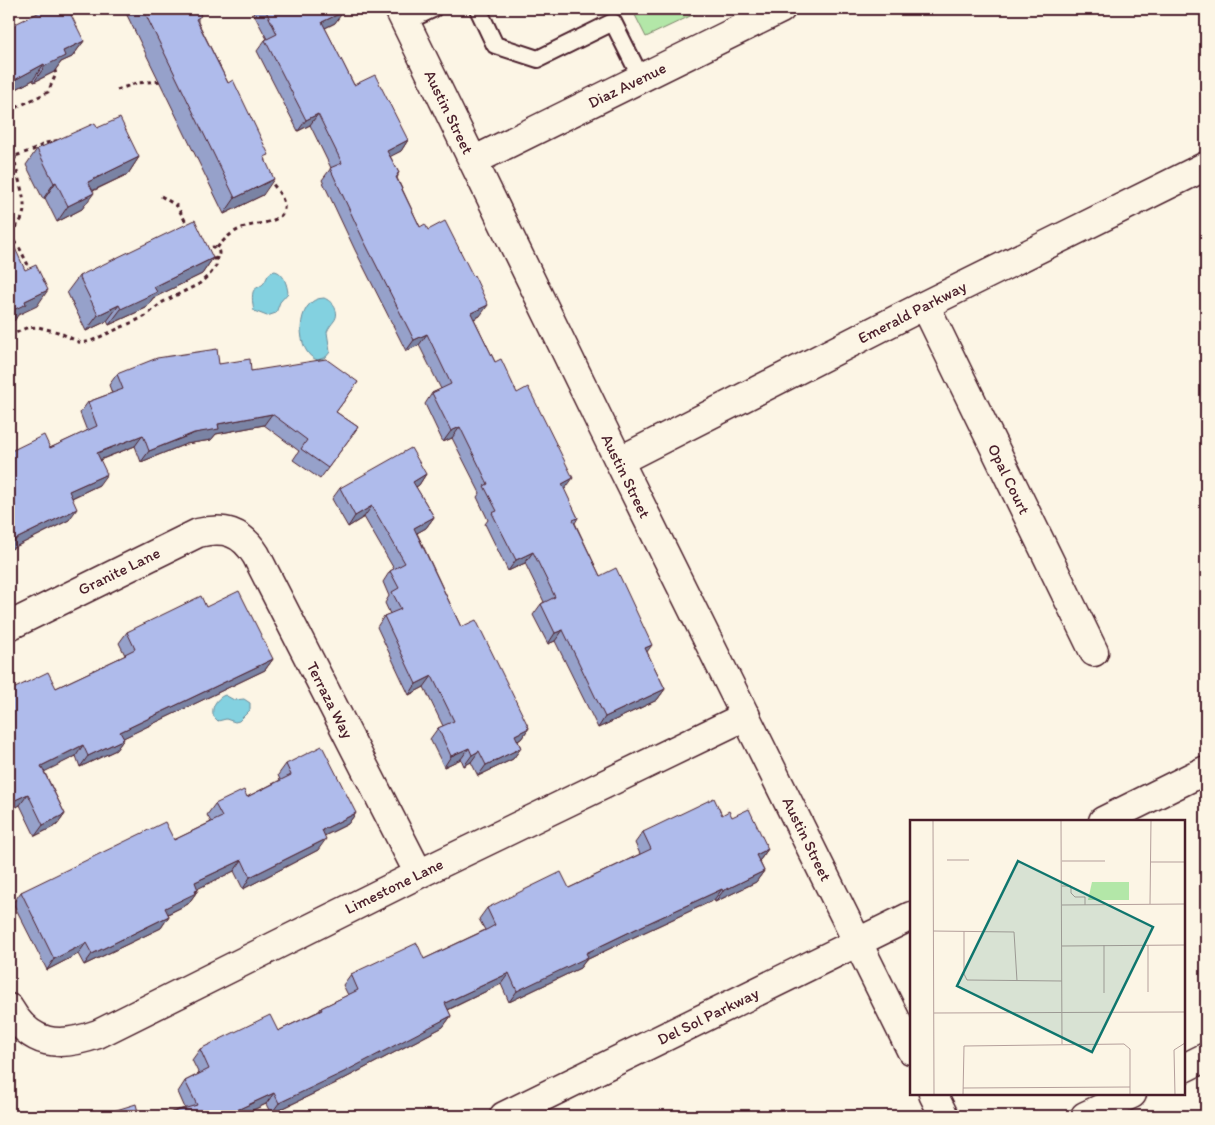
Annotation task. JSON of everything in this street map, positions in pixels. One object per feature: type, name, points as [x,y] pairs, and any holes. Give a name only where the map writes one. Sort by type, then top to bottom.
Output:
[{"type":"street","name":"Diaz Avenue","points":[[473,161],[781,9]]},
{"type":"street","name":"Austin Street","points":[[402,16],[619,461],[910,1048]]},
{"type":"street","name":"Emerald Parkway","points":[[619,461],[925,305],[1206,166]]},
{"type":"street","name":"Opal Court","points":[[925,305],[1094,652]]},
{"type":"street","name":"Granite Lane","points":[[9,626],[198,533],[211,530],[233,533]]},
{"type":"street","name":"Terraza Way","points":[[233,533],[242,538],[256,555],[419,874]]},
{"type":"street","name":"Limestone Lane","points":[[9,1008],[16,1021],[27,1032],[40,1039],[70,1042],[98,1034],[419,874],[746,716]]},
{"type":"street","points":[[1104,820],[1206,770]]},
{"type":"street","name":"Del Sol Parkway","points":[[504,1116],[910,916]]},
{"type":"street","points":[[1185,1068],[1206,1057]]},
{"type":"street","points":[[934,1095],[944,1116]]},
{"type":"street","points":[[1085,1116],[1130,1095]]},
{"type":"lane","points":[[402,16],[433,9]]},
{"type":"lane","points":[[478,9],[495,45],[538,59],[613,22],[641,78]]},
{"type":"path","points":[[9,111],[48,92],[56,74],[53,67]]},
{"type":"path","points":[[117,90],[136,83],[165,81]]},
{"type":"path","points":[[9,158],[33,150],[46,143],[64,139]]},
{"type":"path","points":[[15,156],[24,213],[20,223],[9,234],[20,249],[28,265]]},
{"type":"path","points":[[217,248],[234,232],[245,227],[272,221],[282,213],[284,208],[283,198],[266,176]]},
{"type":"path","points":[[161,196],[179,208],[191,231]]},
{"type":"path","points":[[201,243],[208,249],[209,257],[214,259],[218,257]]},
{"type":"path","points":[[9,336],[20,330],[38,327],[58,332],[81,343],[90,341],[144,316],[163,302],[199,284],[216,266],[220,252],[212,246],[208,249]]},
{"type":"green space","points":[[632,9],[705,9],[646,37]]},
{"type":"water","points":[[275,271],[283,277],[288,293],[280,302],[276,313],[267,316],[254,311],[253,294],[254,290],[263,284],[269,274]]},
{"type":"water","points":[[324,298],[333,304],[337,314],[327,332],[330,352],[326,357],[318,360],[310,356],[305,348],[301,327],[307,307],[314,300]]},
{"type":"water","points":[[225,695],[234,700],[244,699],[250,703],[250,710],[239,721],[235,722],[226,719],[218,721],[214,717],[215,704]]},
{"type":"building","points":[[46,9],[68,9],[84,41],[63,51],[65,56],[45,66],[44,64],[9,83],[9,27]]},
{"type":"building","points":[[143,9],[198,9],[201,16],[196,19],[228,83],[233,80],[269,155],[264,157],[274,179],[235,198]]},
{"type":"building","points":[[265,9],[342,9],[343,12],[322,22],[354,85],[375,75],[408,140],[387,151],[399,173],[396,177],[420,227],[425,224],[428,230],[445,221],[474,275],[488,305],[471,313],[495,362],[501,359],[517,393],[528,387],[573,478],[562,484],[578,518],[573,520],[600,576],[616,568],[652,645],[645,648],[665,689],[605,717],[563,630],[555,633],[541,604],[555,597],[533,552],[516,560],[492,513],[497,511],[484,486],[488,484],[460,427],[451,431],[432,393],[451,384],[427,334],[414,340],[363,239],[330,168],[342,163],[318,114],[306,120],[265,40],[277,34]]},
{"type":"building","points":[[120,118],[139,157],[88,182],[94,193],[68,206],[37,149],[95,123],[97,128]]},
{"type":"building","points":[[195,220],[213,258],[154,287],[157,292],[121,309],[119,305],[98,315],[79,276]]},
{"type":"building","points":[[9,235],[25,270],[36,265],[48,290],[25,301],[26,304],[9,312]]},
{"type":"building","points":[[217,349],[219,364],[250,359],[251,371],[326,359],[358,382],[336,412],[358,427],[328,468],[301,449],[307,440],[272,414],[218,424],[219,429],[194,433],[149,451],[143,435],[97,453],[107,474],[69,491],[77,509],[14,540],[9,529],[9,452],[44,435],[50,448],[97,426],[88,402],[123,389],[117,374],[157,358]]},
{"type":"building","points":[[411,448],[426,474],[413,482],[434,517],[414,528],[461,627],[476,620],[529,728],[515,735],[521,748],[486,765],[479,751],[472,755],[469,748],[451,756],[438,728],[454,721],[432,676],[416,684],[384,616],[401,609],[392,592],[399,588],[390,571],[405,563],[372,506],[355,516],[340,488]]},
{"type":"building","points":[[239,591],[273,659],[120,732],[124,739],[88,756],[83,745],[41,766],[65,814],[43,825],[28,794],[9,803],[9,691],[48,672],[56,688],[135,649],[127,632],[201,596],[206,607]]},
{"type":"building","points":[[322,746],[356,813],[322,830],[326,839],[250,877],[242,860],[195,882],[198,890],[195,891],[196,893],[165,908],[169,916],[92,954],[86,943],[54,959],[21,892],[165,822],[174,840],[222,817],[215,804],[244,790],[247,797],[291,775],[286,764]]},
{"type":"building","points":[[714,798],[722,815],[729,811],[732,817],[749,809],[768,849],[756,855],[764,871],[586,953],[588,957],[517,991],[509,973],[445,1003],[451,1016],[344,1072],[279,1103],[274,1093],[224,1116],[159,1116],[197,1105],[185,1081],[209,1069],[200,1049],[270,1015],[278,1031],[322,1010],[321,1008],[358,990],[351,974],[417,943],[424,959],[488,929],[495,925],[487,908],[561,872],[569,888],[651,849],[643,832]]},
{"type":"building","points":[[136,1104],[139,1116],[97,1116]]},
{"type":"building","points":[[28,1115],[71,1116],[28,1116]]}]
